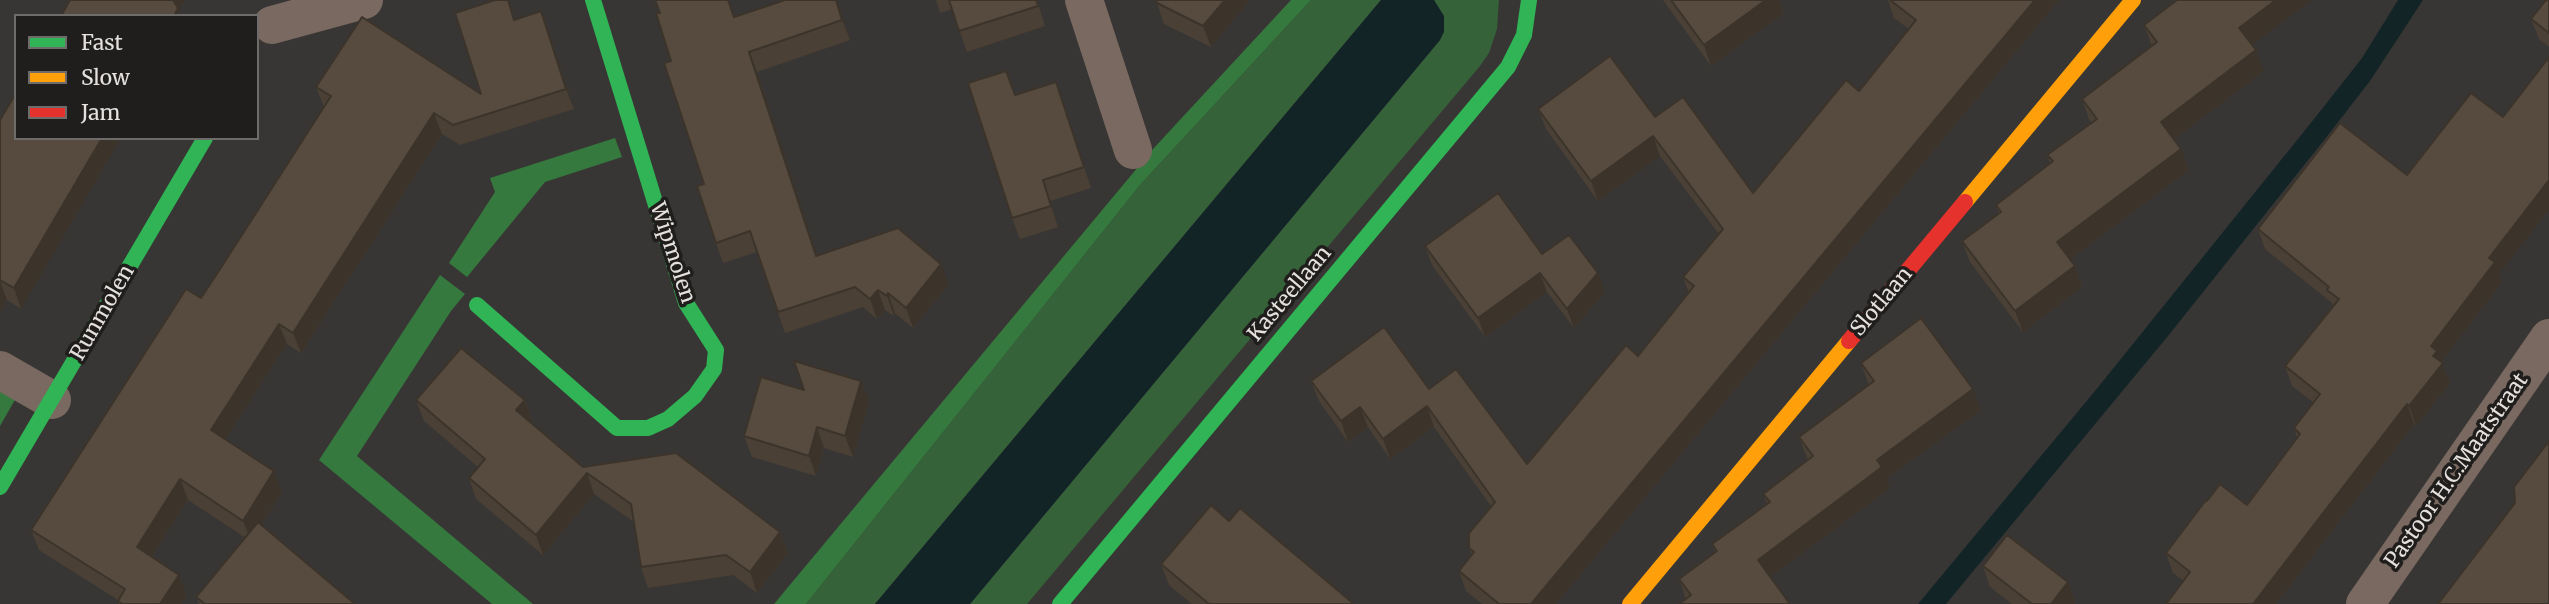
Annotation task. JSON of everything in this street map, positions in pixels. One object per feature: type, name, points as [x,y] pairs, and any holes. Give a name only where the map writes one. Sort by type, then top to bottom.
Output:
[{"type":"street","points":[[265,25],[364,0]]},
{"type":"street","name":"Wipmolen","points":[[477,305],[617,428],[648,428],[668,419],[695,396],[714,369],[716,350],[686,303],[593,0]]},
{"type":"street","points":[[1084,0],[1133,150]]},
{"type":"street","name":"Kasteellaan","points":[[1066,602],[1508,67],[1524,35],[1529,0]]},
{"type":"street","name":"Slotlaan","points":[[1630,604],[2133,0]]},
{"type":"street","name":"Runmolen","points":[[0,486],[204,140]]},
{"type":"street","name":"Pastoor H.C.Maatstraat","points":[[2365,604],[2549,338]]},
{"type":"street","points":[[0,370],[52,400]]},
{"type":"green space","points":[[1291,0],[1311,0],[1140,185],[806,604],[774,604],[1153,149]]},
{"type":"green space","points":[[1311,0],[1381,0],[875,604],[806,604],[1140,185]]},
{"type":"green space","points":[[1434,0],[1499,0],[1497,29],[1489,53],[1480,66],[1027,604],[970,604],[1440,40]]},
{"type":"green space","points":[[615,138],[622,157],[545,182],[467,277],[449,263],[495,192],[490,178]]},
{"type":"green space","points":[[440,275],[465,294],[451,311],[357,456],[533,604],[492,604],[319,460]]},
{"type":"green space","points":[[0,388],[16,398],[0,426]]},
{"type":"shaded area","points":[[1381,0],[1434,0],[1444,16],[1444,32],[1440,40],[970,604],[875,604]]},
{"type":"shaded area","points":[[2398,0],[2423,0],[2370,81],[2325,139],[2168,336],[1946,604],[1918,604],[2095,391],[2314,119],[2362,58]]},
{"type":"building","points":[[70,0],[173,0],[178,8],[175,14],[62,14]]},
{"type":"building","points":[[495,0],[508,0],[514,20],[541,11],[566,89],[453,125],[434,113],[293,333],[279,324],[211,430],[274,471],[243,521],[180,479],[137,547],[179,575],[160,604],[122,604],[118,601],[125,589],[31,530],[186,289],[201,298],[222,266],[331,96],[316,87],[362,17],[481,94],[455,13]]},
{"type":"building","points":[[655,0],[728,0],[734,17],[785,0],[836,0],[842,20],[749,52],[816,256],[898,228],[941,264],[906,308],[888,293],[887,296],[878,290],[870,299],[855,287],[778,312],[750,231],[716,243],[697,186],[704,184],[664,63],[671,61],[656,13],[660,13]]},
{"type":"building","points":[[949,0],[1036,0],[1038,6],[959,31]]},
{"type":"building","points":[[1156,0],[1225,0],[1203,26],[1157,3]]},
{"type":"building","points":[[1671,0],[1766,0],[1704,45]]},
{"type":"building","points":[[1890,0],[2035,0],[1531,604],[1499,604],[1459,571],[1474,552],[1469,548],[1469,533],[1495,502],[1427,406],[1383,439],[1360,407],[1341,421],[1311,381],[1384,327],[1429,389],[1456,369],[1527,464],[1626,345],[1638,356],[1694,286],[1683,277],[1723,229],[1653,136],[1591,181],[1538,109],[1610,56],[1655,117],[1683,97],[1753,193],[1846,80],[1859,91],[1916,20]]},
{"type":"building","points":[[2177,0],[2276,0],[2239,28],[2256,50],[2161,122],[2181,149],[2057,242],[2075,266],[2015,311],[1962,241],[2001,212],[1996,205],[2053,161],[2047,155],[2097,119],[2082,99],[2157,42],[2144,25]]},
{"type":"building","points":[[2546,0],[2549,0],[2549,33],[2531,19]]},
{"type":"building","points":[[2549,57],[2549,180],[2489,258],[2495,262],[2431,346],[2437,351],[2433,356],[2443,363],[2409,406],[2407,404],[2253,604],[2166,604],[2190,572],[2166,553],[2220,484],[2247,505],[2300,434],[2294,428],[2320,394],[2285,366],[2339,299],[2327,290],[2329,287],[2258,229],[2340,123],[2407,175],[2471,93],[2503,117]]},
{"type":"building","points":[[1006,71],[1015,95],[1056,82],[1084,167],[1043,180],[1051,206],[1012,218],[968,83]]},
{"type":"building","points":[[14,96],[14,140],[101,140],[14,288],[0,280],[0,120]]},
{"type":"building","points":[[1498,193],[1542,254],[1569,235],[1598,273],[1567,309],[1540,273],[1478,318],[1425,246]]},
{"type":"building","points":[[1921,318],[1973,389],[1877,460],[1882,467],[1758,560],[1790,604],[1679,604],[1691,595],[1679,579],[1717,551],[1712,544],[1770,502],[1763,494],[1813,456],[1799,437],[1874,381],[1861,363]]},
{"type":"building","points":[[461,348],[525,400],[516,410],[583,467],[676,453],[780,532],[750,572],[726,555],[641,567],[631,504],[587,473],[536,535],[469,478],[485,459],[416,400]]},
{"type":"building","points":[[794,361],[861,381],[845,436],[817,427],[809,456],[744,436],[761,377],[804,390]]},
{"type":"building","points":[[2549,441],[2549,604],[2438,604],[2515,503],[2514,487]]},
{"type":"building","points":[[1211,505],[1229,521],[1240,508],[1354,604],[1209,604],[1161,564]]},
{"type":"building","points":[[258,522],[355,604],[205,604],[196,597]]},
{"type":"building","points":[[2007,535],[2068,582],[2051,604],[2032,604],[1983,566]]},
{"type":"traffic: fast","points":[[477,305],[617,428],[648,428],[668,419],[695,396],[714,369],[716,350],[686,303],[593,0]]},
{"type":"traffic: fast","points":[[1060,604],[1508,67],[1524,35],[1529,0]]},
{"type":"traffic: fast","points":[[0,487],[204,140]]},
{"type":"traffic: slow","points":[[1965,202],[2133,0]]},
{"type":"traffic: slow","points":[[1630,604],[1849,341]]},
{"type":"traffic: jam","points":[[1849,341],[1965,202]]}]
